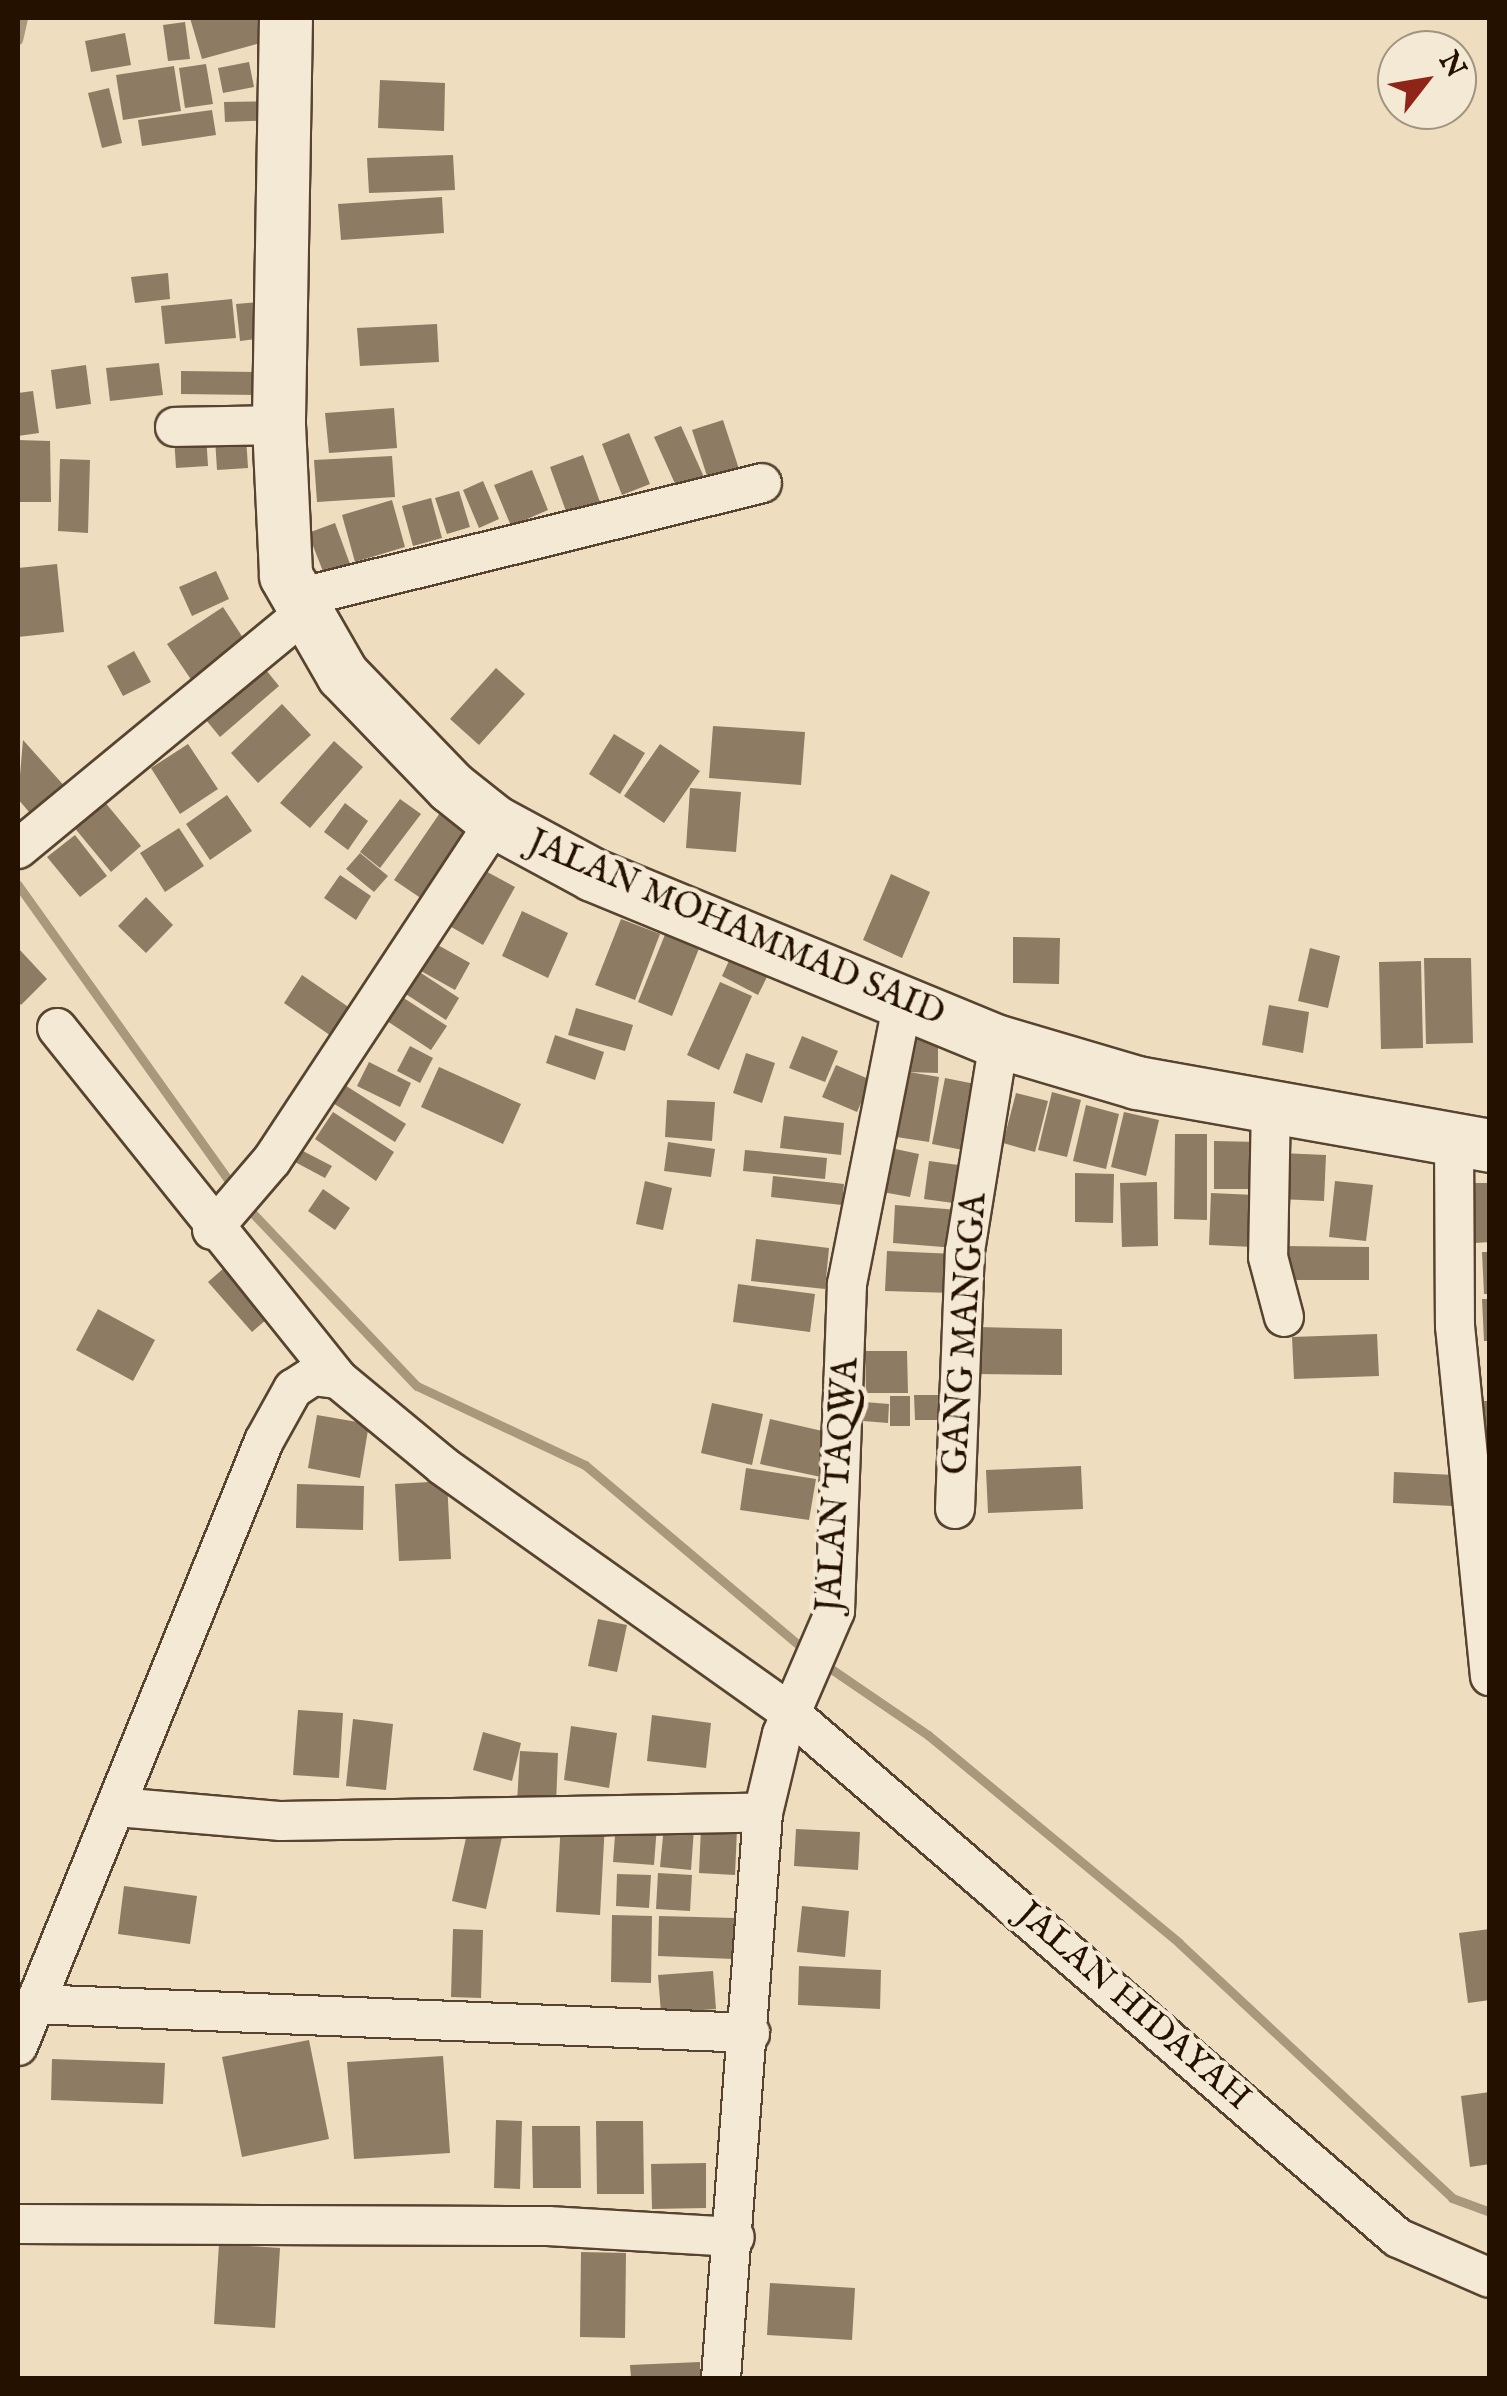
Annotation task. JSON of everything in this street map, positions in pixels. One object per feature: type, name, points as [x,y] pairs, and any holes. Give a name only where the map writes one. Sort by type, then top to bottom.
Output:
[{"type":"street","name":"JALAN MOHAMMAD SAID","points":[[286,18],[278,425],[282,548],[298,606],[396,733],[494,822],[593,875],[999,1042],[1138,1083],[1472,1143]]},
{"type":"street","points":[[174,427],[278,425]]},
{"type":"street","points":[[22,845],[298,606],[762,483]]},
{"type":"street","points":[[221,1221],[272,1160],[494,822]]},
{"type":"street","name":"JALAN TAQWA","points":[[721,2378],[735,2236],[763,1813],[799,1700],[827,1638],[841,1541],[847,1284],[903,1002]]},
{"type":"street","name":"JALAN HIDAYAH","points":[[57,1028],[221,1221],[338,1378],[443,1466],[799,1700],[1398,2238],[1490,2278]]},
{"type":"street","name":"GANG MANGGA","points":[[955,1509],[964,1251],[999,1042]]},
{"type":"street","points":[[1271,1104],[1268,1257],[1284,1317]]},
{"type":"street","points":[[1472,1143],[1456,1326],[1490,1676]]},
{"type":"street","points":[[18,2046],[264,1441],[293,1389],[313,1376],[338,1378]]},
{"type":"street","points":[[117,1807],[281,1821],[763,1813]]},
{"type":"street","points":[[32,2004],[750,2033]]},
{"type":"street","points":[[18,2224],[548,2226],[735,2236]]},
{"type":"building","points":[[190,18],[258,18],[264,42],[202,59]]},
{"type":"building","points":[[185,22],[190,59],[168,61],[163,25]]},
{"type":"building","points":[[125,33],[131,65],[91,72],[85,41]]},
{"type":"building","points":[[249,62],[254,87],[223,93],[218,68]]},
{"type":"building","points":[[206,64],[213,104],[185,108],[179,68]]},
{"type":"building","points":[[174,66],[181,111],[123,120],[116,75]]},
{"type":"building","points":[[380,80],[445,83],[444,131],[378,128]]},
{"type":"building","points":[[109,88],[122,143],[102,148],[88,93]]},
{"type":"building","points":[[278,101],[278,120],[225,122],[224,102]]},
{"type":"building","points":[[212,110],[216,135],[142,146],[138,120]]},
{"type":"building","points":[[453,155],[455,190],[369,193],[367,158]]},
{"type":"building","points":[[442,197],[444,233],[341,240],[338,204]]},
{"type":"building","points":[[168,273],[170,299],[135,303],[131,277]]},
{"type":"building","points":[[232,299],[236,338],[165,344],[161,306]]},
{"type":"building","points":[[260,302],[264,338],[240,341],[236,304]]},
{"type":"building","points":[[437,324],[439,362],[360,366],[357,328]]},
{"type":"building","points":[[159,363],[163,395],[110,401],[106,368]]},
{"type":"building","points":[[86,365],[91,404],[56,409],[51,370]]},
{"type":"building","points":[[181,371],[261,372],[261,395],[181,394]]},
{"type":"building","points":[[33,391],[39,433],[18,436],[18,393]]},
{"type":"building","points":[[394,408],[397,448],[329,453],[325,413]]},
{"type":"building","points":[[723,420],[739,469],[708,479],[692,430]]},
{"type":"building","points":[[681,426],[704,477],[677,488],[654,437]]},
{"type":"building","points":[[629,433],[650,484],[622,495],[602,444]]},
{"type":"building","points":[[206,434],[208,466],[176,468],[174,437]]},
{"type":"building","points":[[246,437],[248,468],[217,470],[215,438]]},
{"type":"building","points":[[18,440],[50,441],[51,502],[18,502]]},
{"type":"building","points":[[583,455],[600,502],[567,514],[550,467]]},
{"type":"building","points":[[392,456],[395,497],[317,502],[314,460]]},
{"type":"building","points":[[60,459],[90,460],[88,533],[58,531]]},
{"type":"building","points":[[532,470],[548,510],[511,526],[494,485]]},
{"type":"building","points":[[483,481],[499,519],[479,528],[463,490]]},
{"type":"building","points":[[459,491],[470,527],[447,534],[435,498]]},
{"type":"building","points":[[431,498],[442,538],[413,546],[402,506]]},
{"type":"building","points":[[392,500],[405,547],[355,562],[342,515]]},
{"type":"building","points":[[335,523],[350,564],[324,574],[308,533]]},
{"type":"building","points":[[57,564],[64,632],[18,637],[18,568]]},
{"type":"building","points":[[216,571],[229,599],[192,616],[179,587]]},
{"type":"building","points":[[223,607],[247,644],[192,681],[167,644]]},
{"type":"building","points":[[134,651],[151,682],[123,696],[107,666]]},
{"type":"building","points":[[262,665],[279,686],[220,737],[202,715]]},
{"type":"building","points":[[496,668],[525,694],[479,745],[450,719]]},
{"type":"building","points":[[282,704],[311,735],[258,783],[231,753]]},
{"type":"building","points":[[713,726],[805,732],[801,785],[709,778]]},
{"type":"building","points":[[614,734],[645,753],[620,794],[589,774]]},
{"type":"building","points":[[23,740],[68,790],[35,819],[18,799]]},
{"type":"building","points":[[334,741],[363,767],[310,828],[280,803]]},
{"type":"building","points":[[188,744],[218,789],[180,814],[151,768]]},
{"type":"building","points":[[660,744],[700,771],[664,823],[624,796]]},
{"type":"building","points":[[690,788],[741,792],[736,852],[686,848]]},
{"type":"building","points":[[227,795],[252,831],[210,860],[186,824]]},
{"type":"building","points":[[400,799],[421,814],[380,868],[360,852]]},
{"type":"building","points":[[104,801],[141,846],[111,872],[73,826]]},
{"type":"building","points":[[345,803],[368,821],[348,850],[324,832]]},
{"type":"building","points":[[444,807],[478,830],[428,903],[394,880]]},
{"type":"building","points":[[179,828],[204,866],[165,892],[140,853]]},
{"type":"building","points":[[75,835],[107,876],[80,897],[47,857]]},
{"type":"building","points":[[360,853],[388,876],[374,892],[346,869]]},
{"type":"building","points":[[478,867],[515,887],[483,945],[446,924]]},
{"type":"building","points":[[891,874],[930,892],[902,958],[863,940]]},
{"type":"building","points":[[340,875],[371,896],[356,920],[324,898]]},
{"type":"building","points":[[146,897],[173,925],[146,953],[118,926]]},
{"type":"building","points":[[522,911],[568,933],[548,978],[502,956]]},
{"type":"building","points":[[621,919],[660,934],[635,1000],[595,985]]},
{"type":"building","points":[[666,932],[700,946],[672,1016],[638,1002]]},
{"type":"building","points":[[1013,937],[1060,938],[1059,984],[1013,983]]},
{"type":"building","points":[[436,944],[470,963],[455,990],[421,971]]},
{"type":"building","points":[[18,948],[47,979],[21,1005],[18,1001]]},
{"type":"building","points":[[1310,948],[1340,956],[1328,1008],[1298,1001]]},
{"type":"building","points":[[733,952],[770,971],[758,995],[722,976]]},
{"type":"building","points":[[1424,958],[1471,958],[1473,1043],[1426,1044]]},
{"type":"building","points":[[1421,961],[1423,1048],[1381,1049],[1379,962]]},
{"type":"building","points":[[415,969],[459,998],[446,1020],[401,991]]},
{"type":"building","points":[[302,975],[360,1015],[341,1043],[284,1003]]},
{"type":"building","points":[[720,982],[752,996],[719,1070],[687,1055]]},
{"type":"building","points":[[396,993],[447,1026],[431,1050],[381,1017]]},
{"type":"building","points":[[1269,1005],[1309,1012],[1303,1053],[1262,1045]]},
{"type":"building","points":[[576,1008],[633,1025],[625,1051],[568,1035]]},
{"type":"building","points":[[908,1028],[938,1029],[938,1073],[909,1072],[939,1077],[929,1142],[890,1136]]},
{"type":"building","points":[[555,1035],[604,1052],[595,1080],[546,1063]]},
{"type":"building","points":[[802,1036],[838,1051],[825,1082],[789,1068]]},
{"type":"building","points":[[410,1046],[433,1058],[420,1083],[397,1071]]},
{"type":"building","points":[[746,1053],[775,1063],[762,1103],[733,1093]]},
{"type":"building","points":[[369,1062],[411,1083],[400,1107],[357,1086]]},
{"type":"building","points":[[836,1065],[871,1080],[857,1112],[822,1097]]},
{"type":"building","points":[[439,1067],[521,1104],[503,1144],[421,1107]]},
{"type":"building","points":[[945,1078],[985,1086],[973,1152],[932,1144]]},
{"type":"building","points":[[340,1082],[406,1124],[395,1142],[328,1100]]},
{"type":"building","points":[[1052,1092],[1081,1100],[1067,1157],[1038,1150]]},
{"type":"building","points":[[1016,1093],[1048,1101],[1035,1152],[1003,1143]]},
{"type":"building","points":[[667,1100],[715,1102],[712,1141],[665,1137]]},
{"type":"building","points":[[1086,1105],[1119,1114],[1106,1169],[1073,1161]]},
{"type":"building","points":[[333,1112],[394,1152],[376,1181],[315,1139]]},
{"type":"building","points":[[1124,1112],[1159,1120],[1146,1176],[1111,1167]]},
{"type":"building","points":[[784,1116],[844,1123],[841,1155],[780,1148]]},
{"type":"building","points":[[1175,1134],[1207,1134],[1207,1220],[1174,1219]]},
{"type":"building","points":[[1214,1141],[1259,1142],[1259,1189],[1214,1189]]},
{"type":"building","points":[[668,1142],[715,1149],[711,1177],[664,1171]]},
{"type":"building","points":[[886,1147],[919,1154],[910,1197],[877,1191]]},
{"type":"building","points":[[301,1150],[332,1166],[325,1178],[295,1162]]},
{"type":"building","points":[[745,1150],[827,1158],[825,1179],[743,1171]]},
{"type":"building","points":[[1280,1153],[1326,1155],[1324,1201],[1279,1199]]},
{"type":"building","points":[[929,1161],[973,1167],[968,1205],[924,1199]]},
{"type":"building","points":[[1075,1173],[1114,1174],[1113,1223],[1075,1222]]},
{"type":"building","points":[[773,1176],[844,1184],[842,1205],[771,1197]]},
{"type":"building","points":[[645,1181],[672,1188],[663,1230],[636,1224]]},
{"type":"building","points":[[1335,1181],[1373,1185],[1366,1241],[1329,1237]]},
{"type":"building","points":[[1157,1182],[1158,1246],[1122,1247],[1120,1183]]},
{"type":"building","points":[[1474,1183],[1490,1183],[1490,1242],[1475,1243]]},
{"type":"building","points":[[323,1189],[350,1208],[335,1230],[308,1211]]},
{"type":"building","points":[[1211,1193],[1255,1195],[1253,1247],[1209,1245]]},
{"type":"building","points":[[895,1205],[959,1210],[956,1248],[893,1243]]},
{"type":"building","points":[[756,1239],[829,1248],[825,1289],[751,1281]]},
{"type":"building","points":[[1283,1246],[1369,1247],[1369,1280],[1282,1280]]},
{"type":"building","points":[[887,1251],[955,1254],[953,1293],[885,1291]]},
{"type":"building","points":[[1482,1252],[1490,1252],[1490,1294],[1484,1294]]},
{"type":"building","points":[[232,1261],[275,1312],[252,1332],[208,1282]]},
{"type":"building","points":[[738,1284],[815,1294],[810,1332],[733,1322]]},
{"type":"building","points":[[1482,1299],[1490,1299],[1490,1341],[1484,1341]]},
{"type":"building","points":[[98,1309],[155,1340],[133,1381],[76,1350]]},
{"type":"building","points":[[977,1327],[1062,1329],[1062,1375],[976,1374]]},
{"type":"building","points":[[1377,1334],[1379,1376],[1294,1379],[1292,1337]]},
{"type":"building","points":[[865,1351],[907,1351],[908,1393],[866,1393]]},
{"type":"building","points":[[914,1395],[953,1395],[954,1420],[915,1420]]},
{"type":"building","points":[[890,1396],[910,1396],[910,1426],[890,1426]]},
{"type":"building","points":[[1482,1401],[1490,1401],[1490,1450],[1483,1450]]},
{"type":"building","points":[[864,1402],[889,1404],[888,1423],[863,1421]]},
{"type":"building","points":[[712,1403],[763,1414],[752,1465],[701,1453]]},
{"type":"building","points":[[317,1415],[369,1424],[360,1478],[308,1468]]},
{"type":"building","points":[[770,1419],[831,1433],[821,1477],[760,1464]]},
{"type":"building","points":[[1081,1466],[1083,1509],[988,1513],[986,1470]]},
{"type":"building","points":[[746,1468],[816,1479],[809,1520],[740,1510]]},
{"type":"building","points":[[1394,1472],[1454,1475],[1453,1506],[1393,1503]]},
{"type":"building","points":[[447,1481],[451,1559],[399,1561],[395,1484]]},
{"type":"building","points":[[297,1484],[364,1486],[363,1530],[296,1528]]},
{"type":"building","points":[[598,1619],[627,1625],[617,1672],[588,1666]]},
{"type":"building","points":[[298,1710],[343,1713],[339,1778],[293,1775]]},
{"type":"building","points":[[652,1715],[711,1723],[706,1768],[647,1761]]},
{"type":"building","points":[[353,1719],[393,1724],[386,1790],[346,1786]]},
{"type":"building","points":[[571,1726],[617,1733],[609,1788],[564,1780]]},
{"type":"building","points":[[483,1732],[521,1743],[512,1781],[473,1770]]},
{"type":"building","points":[[520,1751],[558,1753],[556,1805],[517,1803]]},
{"type":"building","points":[[561,1821],[605,1823],[600,1915],[556,1912]]},
{"type":"building","points":[[616,1822],[657,1825],[654,1865],[613,1862]]},
{"type":"building","points":[[664,1826],[694,1829],[691,1870],[660,1867]]},
{"type":"building","points":[[701,1827],[737,1829],[735,1875],[699,1873]]},
{"type":"building","points":[[468,1829],[502,1837],[486,1909],[452,1901]]},
{"type":"building","points":[[796,1829],[860,1832],[858,1870],[794,1866]]},
{"type":"building","points":[[658,1873],[692,1875],[690,1911],[656,1909]]},
{"type":"building","points":[[617,1874],[651,1875],[649,1908],[616,1906]]},
{"type":"building","points":[[124,1886],[197,1896],[190,1944],[118,1934]]},
{"type":"building","points":[[802,1906],[849,1911],[845,1957],[797,1952]]},
{"type":"building","points":[[612,1915],[652,1916],[651,1983],[611,1982]]},
{"type":"building","points":[[659,1916],[735,1918],[734,1959],[658,1956]]},
{"type":"building","points":[[453,1929],[483,1930],[481,1998],[451,1997]]},
{"type":"building","points":[[1490,1929],[1490,2000],[1468,2003],[1459,1933]]},
{"type":"building","points":[[799,1966],[881,1970],[880,2009],[798,2005]]},
{"type":"building","points":[[713,1971],[716,2009],[661,2013],[658,1975]]},
{"type":"building","points":[[309,2040],[329,2139],[242,2157],[222,2057]]},
{"type":"building","points":[[443,2056],[450,2153],[354,2159],[347,2062]]},
{"type":"building","points":[[52,2059],[165,2063],[163,2104],[51,2100]]},
{"type":"building","points":[[1490,2092],[1490,2164],[1470,2167],[1461,2096]]},
{"type":"building","points":[[496,2120],[522,2121],[520,2189],[494,2188]]},
{"type":"building","points":[[596,2121],[643,2121],[644,2194],[597,2194]]},
{"type":"building","points":[[532,2126],[580,2126],[581,2188],[533,2188]]},
{"type":"building","points":[[706,2163],[706,2208],[652,2209],[651,2164]]},
{"type":"building","points":[[219,2244],[280,2248],[275,2328],[214,2324]]},
{"type":"building","points":[[581,2252],[626,2253],[625,2338],[580,2337]]},
{"type":"building","points":[[770,2283],[855,2288],[852,2340],[767,2335]]},
{"type":"building","points":[[700,2362],[700,2378],[631,2378],[630,2365]]},
{"type":"waterway","points":[[18,40],[23,18]]},
{"type":"waterway","points":[[18,885],[236,1191]]},
{"type":"waterway","points":[[244,1204],[417,1386],[585,1465],[808,1653]]},
{"type":"waterway","points":[[821,1662],[928,1735],[1179,1943],[1452,2198],[1490,2212]]}]
